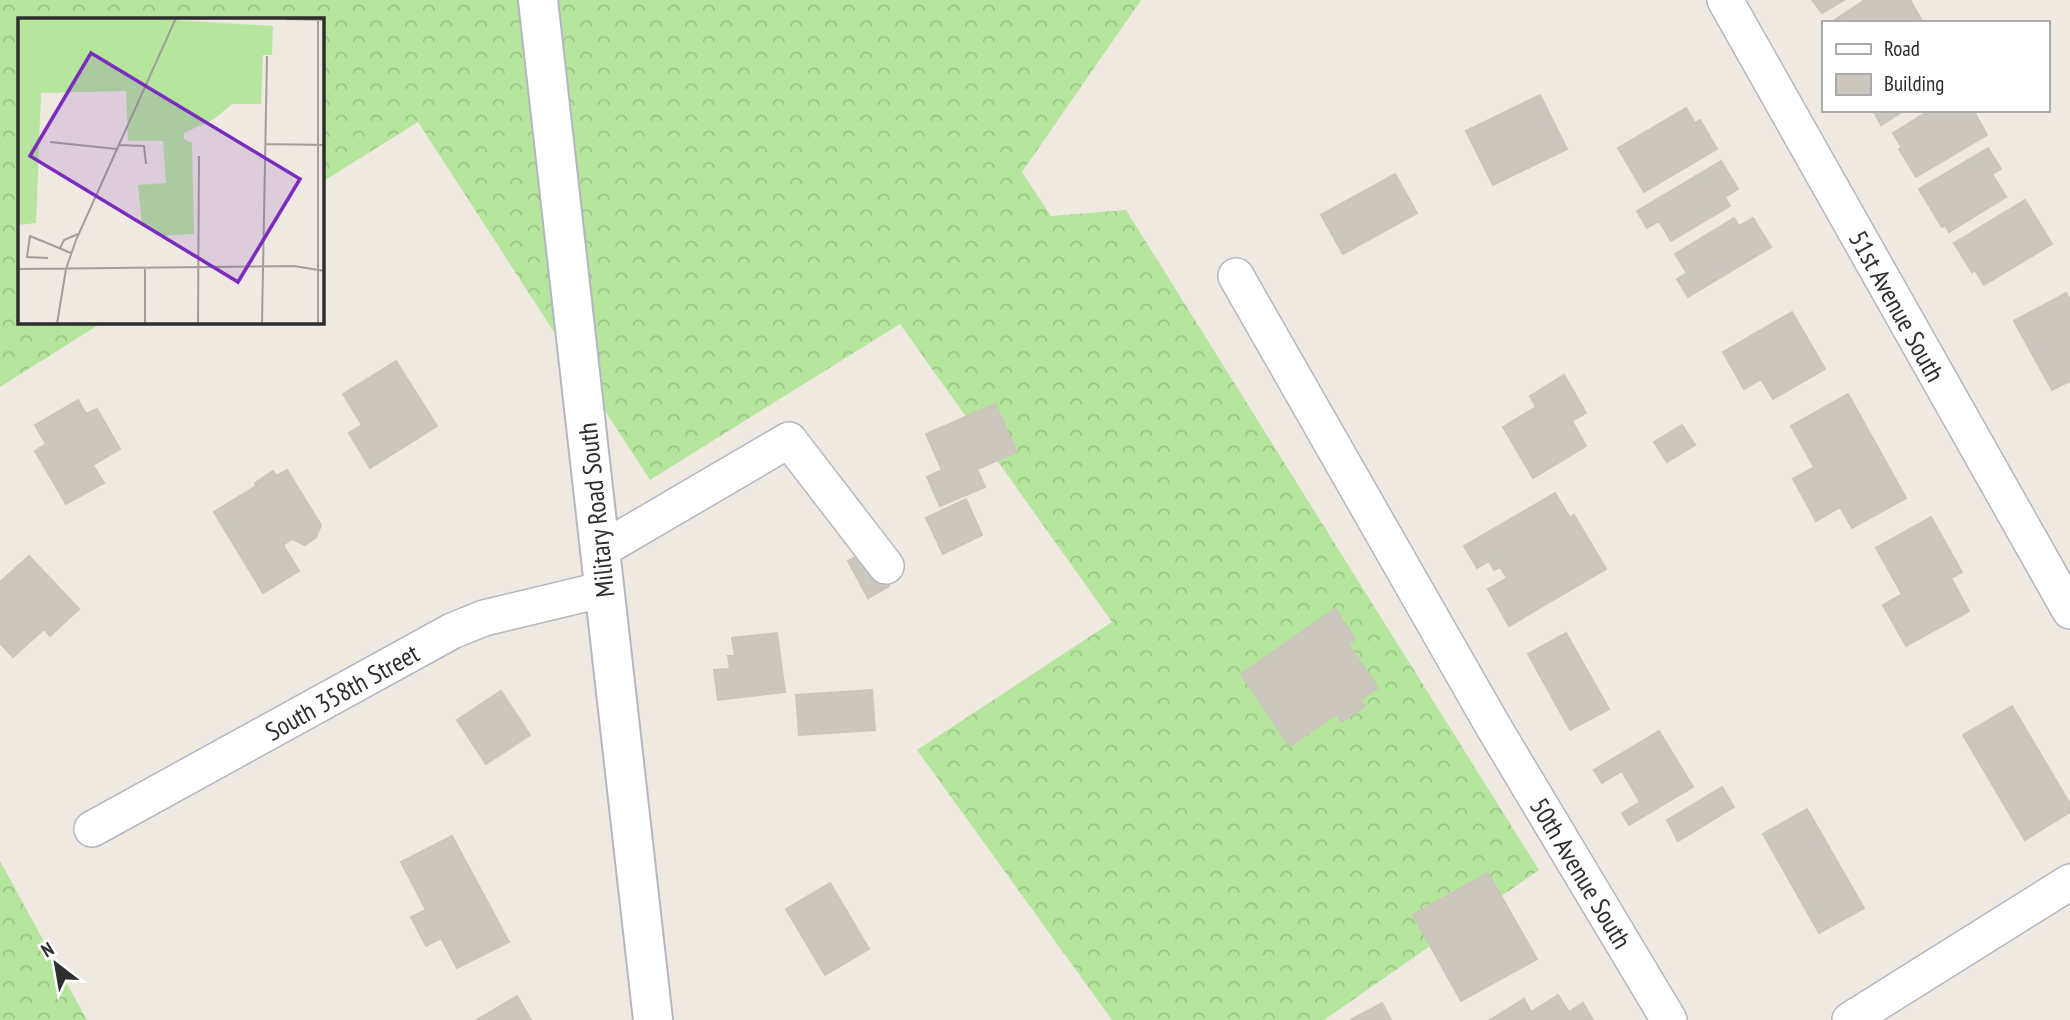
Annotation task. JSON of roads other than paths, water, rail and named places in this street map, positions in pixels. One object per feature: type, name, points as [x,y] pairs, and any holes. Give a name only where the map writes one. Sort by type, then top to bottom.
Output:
[{"type":"main road","name":"Military Road South","points":[[538,0],[653,1020]]},
{"type":"street","name":"51st Avenue South","points":[[1724,0],[2070,611]]},
{"type":"street","name":"50th Avenue South","points":[[1236,276],[1493,726],[1668,1020]]},
{"type":"street","points":[[601,550],[789,440],[886,566]]},
{"type":"street","name":"South 358th Street","points":[[92,829],[452,631],[484,618],[606,589]]},
{"type":"street","points":[[1850,1020],[2070,881]]}]
